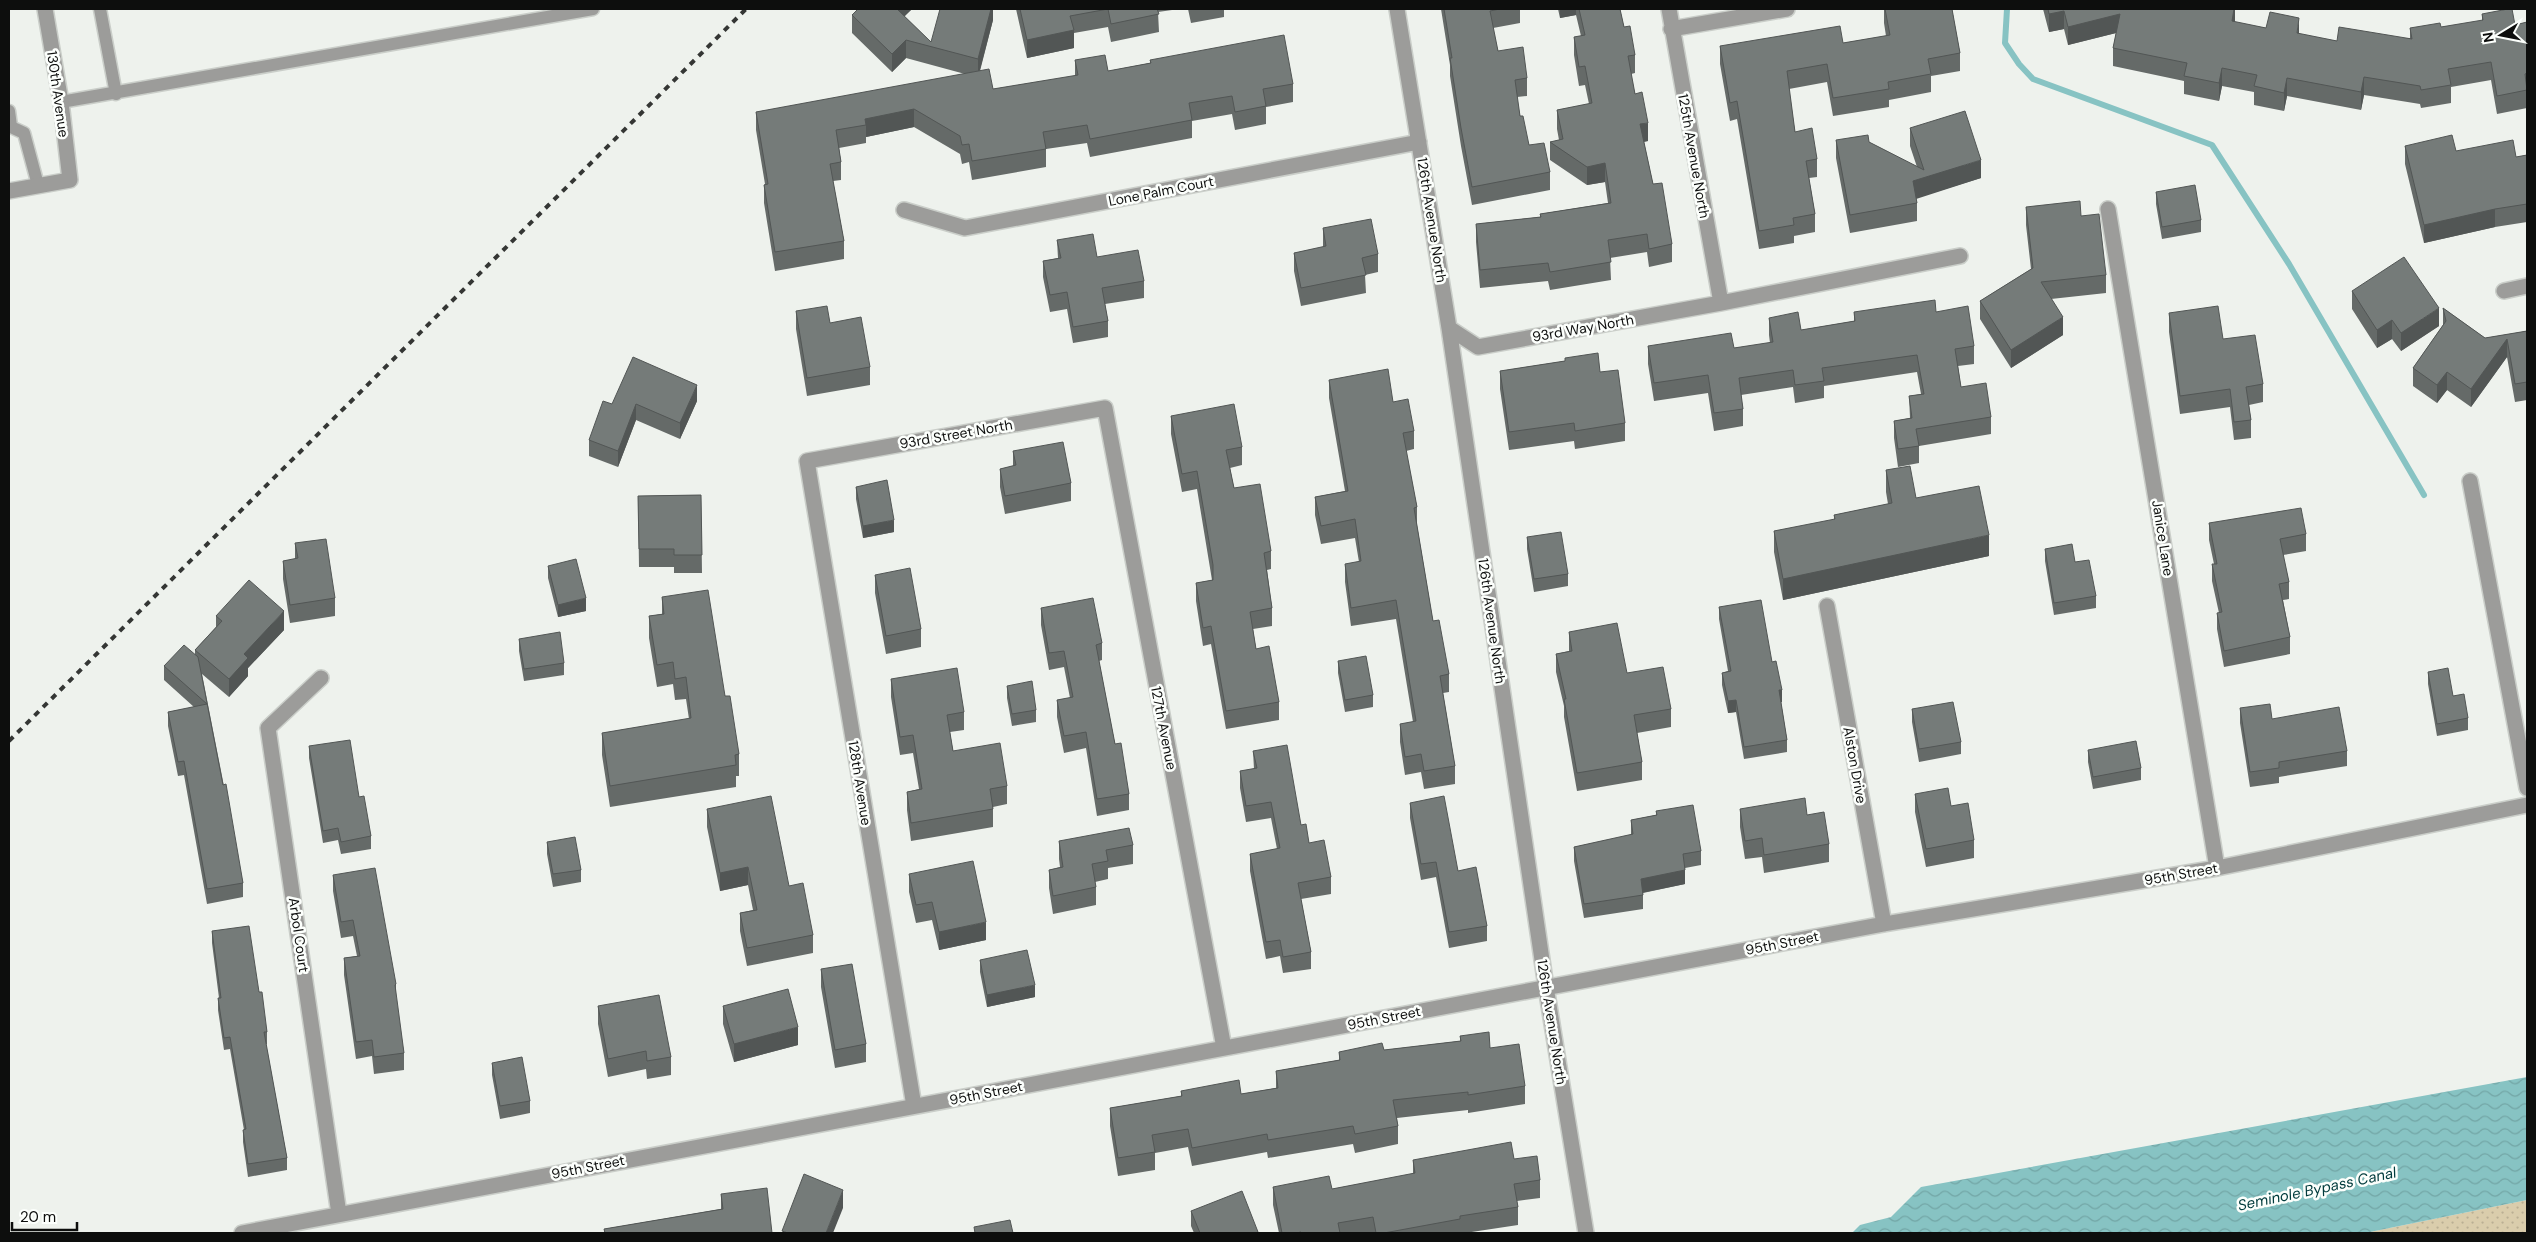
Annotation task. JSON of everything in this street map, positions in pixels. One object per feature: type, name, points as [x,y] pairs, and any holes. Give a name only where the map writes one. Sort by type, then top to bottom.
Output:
[{"type":"street","name":"130th Avenue","points":[[38,186],[70,180],[61,102],[45,9]]},
{"type":"street","name":"126th Avenue North","points":[[1397,9],[1449,328],[1546,987],[1586,1233]]},
{"type":"street","name":"125th Avenue North","points":[[1669,9],[1671,29],[1721,303]]},
{"type":"street","points":[[1671,29],[1787,9]]},
{"type":"street","name":"Lone Palm Court","points":[[904,210],[965,228],[1419,142]]},
{"type":"street","points":[[9,191],[38,186]]},
{"type":"street","name":"Janice Lane","points":[[2108,209],[2217,868]]},
{"type":"street","name":"93rd Way North","points":[[1449,328],[1478,347],[1721,303],[1960,256]]},
{"type":"street","points":[[2504,291],[2527,286]]},
{"type":"street","name":"93rd Street North","points":[[807,461],[1105,408]]},
{"type":"street","name":"127th Avenue","points":[[1105,408],[1224,1048]]},
{"type":"street","name":"128th Avenue","points":[[807,461],[914,1106]]},
{"type":"street","points":[[2470,481],[2527,788]]},
{"type":"street","name":"Alston Drive","points":[[1827,606],[1884,924]]},
{"type":"street","name":"Arbol Court","points":[[321,678],[268,728],[339,1214]]},
{"type":"street","name":"95th Street","points":[[242,1233],[263,1231],[339,1214],[1884,924],[2217,868],[2527,805]]},
{"type":"lane","points":[[100,9],[116,94]]},
{"type":"lane","points":[[61,102],[116,94],[593,9]]},
{"type":"lane","points":[[9,110],[10,126],[24,133],[38,186]]},
{"type":"shaded area","points":[[2527,1200],[2527,1233],[2365,1233]]},
{"type":"water","name":"Seminole Bypass Canal","points":[[2527,1077],[2527,1200],[2365,1233],[1852,1233],[1860,1225],[1891,1217],[1921,1187]]},
{"type":"building","points":[[858,9],[897,9],[931,42],[940,9],[991,9],[978,59],[906,40],[892,54],[852,15]]},
{"type":"building","points":[[1020,9],[1108,9],[1070,16],[1074,30],[1027,40]]},
{"type":"building","points":[[1108,9],[1157,9],[1159,14],[1111,24]]},
{"type":"building","points":[[1444,9],[1500,9],[1490,11],[1498,51],[1523,47],[1527,78],[1515,80],[1520,116],[1523,116],[1529,145],[1544,143],[1550,172],[1472,187],[1461,128]]},
{"type":"building","points":[[1579,9],[1620,9],[1624,27],[1630,26],[1635,55],[1628,56],[1635,94],[1642,92],[1648,123],[1640,124],[1653,184],[1662,183],[1672,244],[1649,249],[1647,234],[1608,240],[1611,262],[1550,272],[1548,263],[1480,270],[1476,224],[1541,217],[1540,214],[1611,203],[1605,163],[1587,167],[1550,142],[1563,139],[1557,110],[1592,103],[1585,66],[1579,67],[1574,37],[1585,35]]},
{"type":"building","points":[[1885,9],[1952,9],[1960,53],[1928,59],[1931,74],[1888,82],[1889,89],[1833,98],[1827,64],[1787,71],[1795,132],[1812,128],[1817,159],[1806,161],[1815,214],[1793,218],[1794,225],[1759,231],[1737,101],[1730,103],[1720,46],[1840,26],[1843,43],[1890,35]]},
{"type":"building","points":[[2048,9],[2234,9],[2232,21],[2266,28],[2270,12],[2299,18],[2297,33],[2337,41],[2339,27],[2412,39],[2410,28],[2440,23],[2441,27],[2483,20],[2482,14],[2512,9],[2515,25],[2527,22],[2527,73],[2525,74],[2527,90],[2497,96],[2491,62],[2448,69],[2451,85],[2421,90],[2420,86],[2364,77],[2361,92],[2287,78],[2284,93],[2254,86],[2257,75],[2222,68],[2219,83],[2184,76],[2187,63],[2113,48],[2120,14],[2068,27],[2064,11],[2049,14]]},
{"type":"building","points":[[1284,35],[1293,84],[1263,89],[1266,106],[1235,112],[1232,96],[1189,103],[1192,120],[1090,139],[1087,125],[1043,132],[1046,149],[972,161],[969,144],[962,145],[960,136],[914,109],[865,119],[866,125],[836,130],[841,162],[830,164],[844,241],[775,252],[764,185],[768,184],[756,112],[989,69],[993,89],[1078,75],[1075,60],[1105,55],[1108,71],[1151,63],[1150,60]]},
{"type":"building","points":[[1965,111],[1981,160],[1913,181],[1917,203],[1850,215],[1836,140],[1868,135],[1869,142],[1924,170],[1910,128]]},
{"type":"building","points":[[2452,135],[2456,151],[2513,140],[2516,157],[2527,155],[2527,204],[2424,225],[2405,146]]},
{"type":"building","points":[[2195,185],[2201,220],[2162,227],[2156,192]]},
{"type":"building","points":[[2080,201],[2081,216],[2099,214],[2106,275],[2041,282],[2063,317],[2011,350],[1980,301],[2033,268],[2026,207]]},
{"type":"building","points":[[1371,219],[1378,254],[1362,258],[1366,275],[1301,288],[1294,253],[1326,246],[1323,228]]},
{"type":"building","points":[[1093,234],[1097,257],[1138,250],[1144,281],[1102,288],[1108,321],[1073,327],[1067,292],[1050,295],[1043,261],[1061,258],[1057,240]]},
{"type":"building","points":[[2404,257],[2439,308],[2401,333],[2392,320],[2377,330],[2352,291]]},
{"type":"building","points":[[1935,300],[1936,312],[1968,306],[1974,346],[1955,349],[1961,387],[1986,383],[1991,417],[1916,429],[1919,446],[1898,449],[1894,421],[1912,418],[1909,396],[1924,394],[1917,355],[1822,368],[1824,381],[1795,385],[1793,370],[1739,378],[1743,409],[1714,413],[1708,375],[1654,383],[1648,346],[1731,333],[1734,348],[1773,342],[1769,318],[1798,312],[1801,330],[1855,321],[1854,312]]},
{"type":"building","points":[[827,306],[830,323],[861,317],[870,367],[807,378],[796,311]]},
{"type":"building","points":[[2218,306],[2223,339],[2255,335],[2263,384],[2246,387],[2251,420],[2234,422],[2230,389],[2180,396],[2169,313]]},
{"type":"building","points":[[2443,308],[2485,338],[2527,331],[2527,382],[2515,384],[2507,339],[2471,389],[2447,372],[2437,385],[2413,368],[2446,321]]},
{"type":"building","points":[[1598,353],[1600,372],[1618,370],[1625,423],[1575,431],[1574,423],[1509,432],[1500,371],[1565,361],[1565,358]]},
{"type":"building","points":[[633,357],[697,385],[680,423],[636,404],[618,451],[589,440],[603,401],[612,404]]},
{"type":"building","points":[[1388,369],[1393,402],[1408,399],[1414,431],[1403,433],[1417,507],[1414,508],[1433,621],[1439,620],[1449,674],[1440,676],[1455,766],[1424,771],[1421,754],[1405,757],[1400,724],[1416,721],[1396,600],[1351,608],[1345,564],[1361,561],[1355,519],[1321,526],[1315,497],[1348,491],[1329,380]]},
{"type":"building","points":[[1234,404],[1242,447],[1226,450],[1234,488],[1260,484],[1271,551],[1264,553],[1272,608],[1250,612],[1256,649],[1269,646],[1279,702],[1226,711],[1211,626],[1203,628],[1196,583],[1213,580],[1213,565],[1197,471],[1182,474],[1171,416]]},
{"type":"building","points":[[1063,442],[1071,483],[1005,496],[1000,469],[1016,465],[1013,451]]},
{"type":"building","points":[[1910,466],[1916,498],[1979,486],[1989,535],[1783,579],[1774,531],[1835,519],[1834,515],[1892,503],[1886,470]]},
{"type":"building","points":[[887,480],[894,520],[863,526],[856,487]]},
{"type":"building","points":[[701,495],[702,555],[674,555],[674,549],[639,549],[638,496]]},
{"type":"building","points":[[2301,508],[2306,534],[2280,539],[2289,582],[2279,584],[2290,637],[2224,651],[2217,613],[2222,612],[2212,564],[2217,564],[2209,523]]},
{"type":"building","points":[[1561,532],[1568,574],[1534,579],[1527,537]]},
{"type":"building","points":[[326,539],[335,598],[290,605],[283,561],[298,558],[295,543]]},
{"type":"building","points":[[2072,544],[2075,562],[2089,560],[2096,596],[2054,603],[2045,549]]},
{"type":"building","points":[[576,559],[586,598],[558,605],[548,566]]},
{"type":"building","points":[[910,568],[921,629],[886,636],[875,575]]},
{"type":"building","points":[[249,580],[284,611],[244,654],[248,658],[229,679],[195,650],[222,621],[216,616]]},
{"type":"building","points":[[708,590],[725,696],[730,696],[739,754],[735,755],[736,765],[610,786],[602,733],[691,718],[686,677],[675,679],[673,662],[657,665],[649,616],[664,614],[662,597]]},
{"type":"building","points":[[1093,598],[1102,643],[1096,645],[1115,744],[1121,743],[1129,794],[1097,799],[1086,732],[1064,736],[1057,700],[1073,697],[1064,651],[1049,653],[1041,608]]},
{"type":"building","points":[[1761,600],[1772,662],[1776,661],[1782,690],[1779,690],[1787,740],[1744,747],[1736,700],[1728,701],[1722,673],[1731,671],[1719,607]]},
{"type":"building","points":[[1617,623],[1627,673],[1663,667],[1671,709],[1634,715],[1642,762],[1577,773],[1564,699],[1566,699],[1556,654],[1572,651],[1569,632]]},
{"type":"building","points":[[560,632],[564,663],[524,669],[519,639]]},
{"type":"building","points":[[184,645],[198,657],[223,785],[226,784],[243,883],[207,889],[184,761],[178,762],[168,712],[207,704],[164,666]]},
{"type":"building","points":[[1366,656],[1373,695],[1345,700],[1338,661]]},
{"type":"building","points":[[957,668],[964,712],[947,715],[953,751],[1000,743],[1007,786],[990,789],[993,809],[911,823],[907,792],[922,789],[913,735],[900,737],[891,679]]},
{"type":"building","points":[[2448,668],[2453,696],[2464,694],[2468,718],[2437,724],[2428,672]]},
{"type":"building","points":[[1032,681],[1036,710],[1012,714],[1007,686]]},
{"type":"building","points":[[1953,702],[1961,742],[1919,749],[1912,709]]},
{"type":"building","points":[[2270,704],[2272,719],[2339,707],[2347,751],[2279,762],[2279,768],[2250,772],[2240,708]]},
{"type":"building","points":[[350,740],[359,797],[364,796],[371,836],[341,842],[338,828],[323,831],[309,746]]},
{"type":"building","points":[[2136,741],[2141,768],[2093,777],[2088,750]]},
{"type":"building","points":[[1287,745],[1301,825],[1306,824],[1309,843],[1324,840],[1331,877],[1298,883],[1311,952],[1283,957],[1280,940],[1266,942],[1250,854],[1280,848],[1271,802],[1246,806],[1240,771],[1257,768],[1253,751]]},
{"type":"building","points":[[1948,788],[1951,806],[1968,803],[1974,840],[1926,849],[1915,794]]},
{"type":"building","points":[[771,796],[789,886],[803,883],[813,935],[747,948],[740,913],[757,910],[748,867],[720,873],[707,809]]},
{"type":"building","points":[[1444,796],[1458,871],[1476,867],[1487,926],[1449,932],[1436,862],[1421,864],[1410,803]]},
{"type":"building","points":[[1805,798],[1807,815],[1824,812],[1829,844],[1764,855],[1762,838],[1745,841],[1740,809]]},
{"type":"building","points":[[1693,805],[1701,851],[1683,854],[1685,870],[1641,879],[1643,895],[1584,904],[1574,847],[1633,834],[1631,820],[1657,815],[1656,811]]},
{"type":"building","points":[[1129,828],[1133,845],[1106,850],[1108,861],[1092,864],[1096,887],[1053,896],[1049,870],[1063,867],[1059,841]]},
{"type":"building","points":[[575,837],[581,870],[553,874],[547,842]]},
{"type":"building","points":[[973,861],[986,922],[939,932],[932,902],[916,905],[909,874]]},
{"type":"building","points":[[375,868],[396,984],[404,1053],[374,1057],[372,1040],[356,1042],[344,958],[360,956],[353,920],[341,922],[333,875]]},
{"type":"building","points":[[249,926],[259,992],[262,992],[267,1032],[264,1032],[287,1158],[248,1164],[243,1130],[246,1129],[230,1037],[224,1038],[218,998],[221,998],[212,931]]},
{"type":"building","points":[[1027,950],[1035,985],[987,995],[980,960]]},
{"type":"building","points":[[852,964],[866,1044],[835,1050],[821,969]]},
{"type":"building","points":[[788,989],[798,1027],[734,1044],[723,1006]]},
{"type":"building","points":[[659,995],[671,1057],[647,1061],[646,1051],[608,1059],[598,1006]]},
{"type":"building","points":[[1489,1032],[1490,1048],[1519,1044],[1525,1086],[1468,1095],[1468,1092],[1393,1100],[1398,1126],[1355,1134],[1353,1126],[1268,1140],[1267,1134],[1192,1148],[1188,1129],[1152,1135],[1155,1152],[1118,1158],[1110,1108],[1182,1096],[1181,1091],[1239,1080],[1241,1094],[1278,1088],[1276,1071],[1340,1060],[1339,1052],[1382,1043],[1384,1050],[1461,1041],[1460,1036]]},
{"type":"building","points":[[522,1057],[530,1101],[500,1106],[492,1063]]},
{"type":"building","points":[[1511,1142],[1514,1159],[1537,1156],[1540,1180],[1514,1184],[1518,1207],[1460,1216],[1460,1219],[1384,1233],[1376,1233],[1373,1217],[1338,1223],[1340,1233],[1282,1233],[1273,1187],[1329,1176],[1332,1189],[1415,1173],[1413,1160]]},
{"type":"building","points":[[804,1174],[843,1190],[826,1233],[788,1233],[782,1231]]},
{"type":"building","points":[[767,1188],[772,1233],[605,1233],[604,1229],[723,1209],[721,1194]]},
{"type":"building","points":[[1242,1191],[1258,1232],[1200,1233],[1191,1211]]},
{"type":"building","points":[[1010,1220],[1013,1233],[975,1233],[974,1227]]},
{"type":"waterway","points":[[2007,9],[2005,43],[2019,64],[2033,79],[2212,145],[2289,264],[2424,495]]},
{"type":"railway","points":[[9,741],[746,9]]}]
